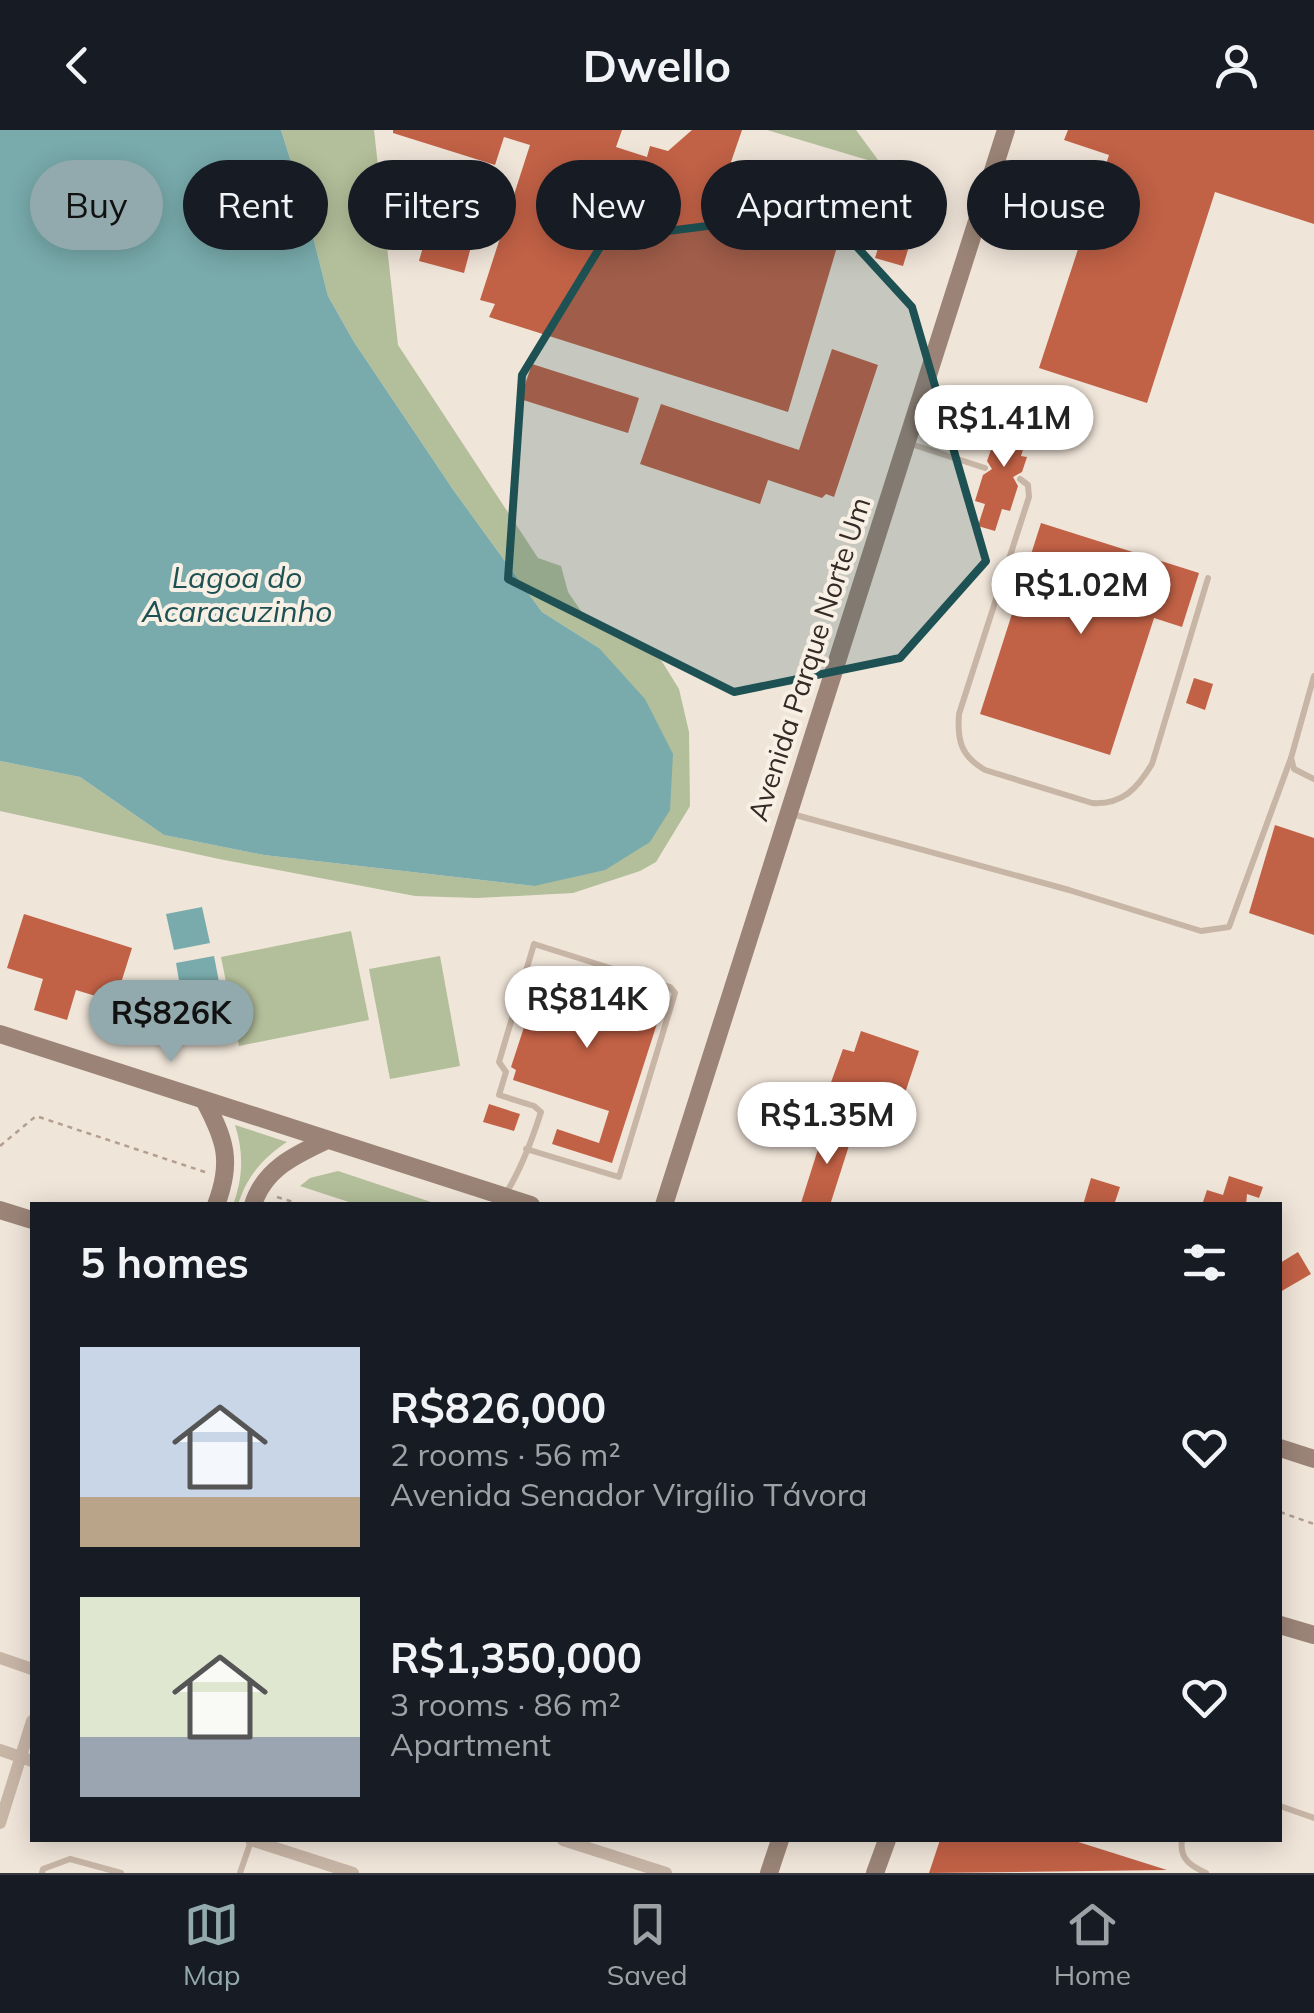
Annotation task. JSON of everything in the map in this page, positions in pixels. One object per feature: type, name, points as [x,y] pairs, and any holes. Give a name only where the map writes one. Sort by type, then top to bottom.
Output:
[{"type":"street","name":"Avenida Parque Norte Um","points":[[665,1202],[1006,130]]},
{"type":"street","points":[[0,1034],[522,1202]]},
{"type":"street","points":[[204,1100],[226,1144],[224,1178],[217,1202]]},
{"type":"street","points":[[256,1198],[262,1182],[276,1168],[327,1140]]},
{"type":"street","points":[[0,1210],[30,1219]]},
{"type":"street","points":[[1282,1449],[1314,1459]]},
{"type":"street","points":[[1282,1626],[1314,1636]]},
{"type":"street","points":[[0,1658],[30,1668]]},
{"type":"street","points":[[0,1750],[27,1759],[0,1823]]},
{"type":"street","points":[[257,1842],[353,1873]]},
{"type":"street","points":[[569,1842],[666,1873]]},
{"type":"street","points":[[769,1873],[779,1842]]},
{"type":"street","points":[[875,1873],[886,1842]]},
{"type":"lane","points":[[907,443],[985,468]]},
{"type":"lane","points":[[1020,479],[1028,486],[1029,497],[959,714],[957,735],[962,750],[985,770],[1092,803],[1110,804],[1138,786],[1152,764],[1208,578]]},
{"type":"lane","points":[[789,813],[1069,890],[1201,932],[1229,927],[1291,758],[1314,676]]},
{"type":"lane","points":[[1291,758],[1294,769],[1314,779]]},
{"type":"lane","points":[[504,1196],[521,1170],[526,1149],[541,1112],[499,1095],[506,1072],[498,1062],[534,944],[670,987],[675,993],[618,1177],[526,1149]]},
{"type":"lane","points":[[1282,1807],[1314,1818]]},
{"type":"lane","points":[[240,1873],[250,1842]]},
{"type":"lane","points":[[1182,1842],[1190,1866],[1206,1873]]},
{"type":"lane","points":[[42,1873],[43,1869],[70,1859],[121,1873]]},
{"type":"path","points":[[0,1146],[36,1116],[224,1178]]},
{"type":"path","points":[[256,1198],[282,1202]]},
{"type":"path","points":[[1282,1513],[1314,1524]]},
{"type":"highlighted area","points":[[824,211],[912,307],[986,561],[900,658],[734,692],[508,579],[522,375],[605,239]]},
{"type":"green space","points":[[281,130],[374,130],[377,160],[348,160],[348,250],[387,250],[398,345],[538,558],[561,566],[568,592],[583,614],[661,660],[679,689],[689,732],[690,806],[656,862],[640,871],[573,893],[477,898],[415,896],[219,859],[0,811],[0,761],[80,777],[164,835],[264,855],[534,886],[599,648],[542,612],[454,491],[354,342],[328,296],[316,250],[328,250],[328,160],[290,160]]},
{"type":"green space","points":[[767,130],[856,130],[878,160]]},
{"type":"green space","points":[[351,931],[369,1020],[239,1046],[221,957]]},
{"type":"green space","points":[[440,956],[460,1066],[390,1079],[369,969]]},
{"type":"green space","points":[[235,1125],[287,1142],[257,1169],[239,1202],[234,1202],[239,1185],[240,1146]]},
{"type":"green space","points":[[338,1171],[431,1202],[349,1202],[300,1186],[310,1178]]},
{"type":"water","name":"Lagoa do Acaracuzinho","points":[[0,130],[281,130],[290,160],[183,160],[183,250],[316,250],[328,296],[354,342],[454,491],[542,612],[599,648],[645,699],[673,754],[670,810],[650,842],[605,870],[534,886],[264,855],[164,835],[80,777],[0,761]]},
{"type":"water","points":[[202,907],[210,943],[174,950],[166,914]]},
{"type":"water","points":[[214,956],[225,1013],[186,1021],[176,963]]},
{"type":"building","points":[[622,130],[616,147],[647,157],[650,146],[668,151],[692,130],[742,130],[732,160],[701,160],[701,250],[836,250],[788,412],[489,317],[495,304],[480,300],[496,250],[516,250],[516,188],[530,145],[504,137],[497,160],[479,160],[393,133]]},
{"type":"building","points":[[1068,130],[1314,130],[1314,224],[1215,192],[1147,403],[1039,368],[1078,250],[1140,250],[1140,160],[1107,160],[1109,155],[1064,140]]},
{"type":"building","points":[[422,250],[470,250],[464,273],[419,261]]},
{"type":"building","points":[[877,250],[908,250],[903,266],[875,258]]},
{"type":"building","points":[[832,349],[878,365],[834,497],[826,494],[822,498],[768,480],[760,504],[640,464],[661,404],[799,450]]},
{"type":"building","points":[[532,364],[639,398],[628,433],[520,399]]},
{"type":"building","points":[[1012,408],[1034,415],[1021,456],[1027,457],[1022,472],[1013,477],[1018,486],[1010,511],[1002,509],[995,531],[978,526],[985,504],[975,501],[983,475],[992,469],[987,461],[992,447],[1000,449]]},
{"type":"building","points":[[1041,523],[1199,573],[1182,627],[1154,618],[1110,755],[980,714]]},
{"type":"building","points":[[1194,678],[1213,684],[1205,710],[1186,703]]},
{"type":"building","points":[[1275,825],[1314,838],[1314,935],[1249,913]]},
{"type":"building","points":[[24,914],[132,948],[115,1002],[76,990],[67,1020],[34,1010],[43,979],[7,968]]},
{"type":"building","points":[[546,967],[663,1005],[612,1163],[552,1144],[557,1129],[599,1143],[609,1111],[513,1080],[516,1070],[511,1067]]},
{"type":"building","points":[[861,1031],[919,1051],[895,1123],[825,1099],[843,1049],[854,1052]]},
{"type":"building","points":[[489,1104],[520,1114],[514,1131],[483,1122]]},
{"type":"building","points":[[826,1124],[853,1133],[831,1202],[801,1202]]},
{"type":"building","points":[[1229,1176],[1263,1187],[1259,1198],[1247,1194],[1246,1202],[1203,1202],[1207,1190],[1223,1195]]},
{"type":"building","points":[[1091,1178],[1120,1187],[1115,1202],[1084,1202]]},
{"type":"building","points":[[1298,1252],[1311,1274],[1282,1291],[1282,1262]]},
{"type":"building","points":[[939,1842],[1078,1842],[1167,1870],[929,1873]]}]
